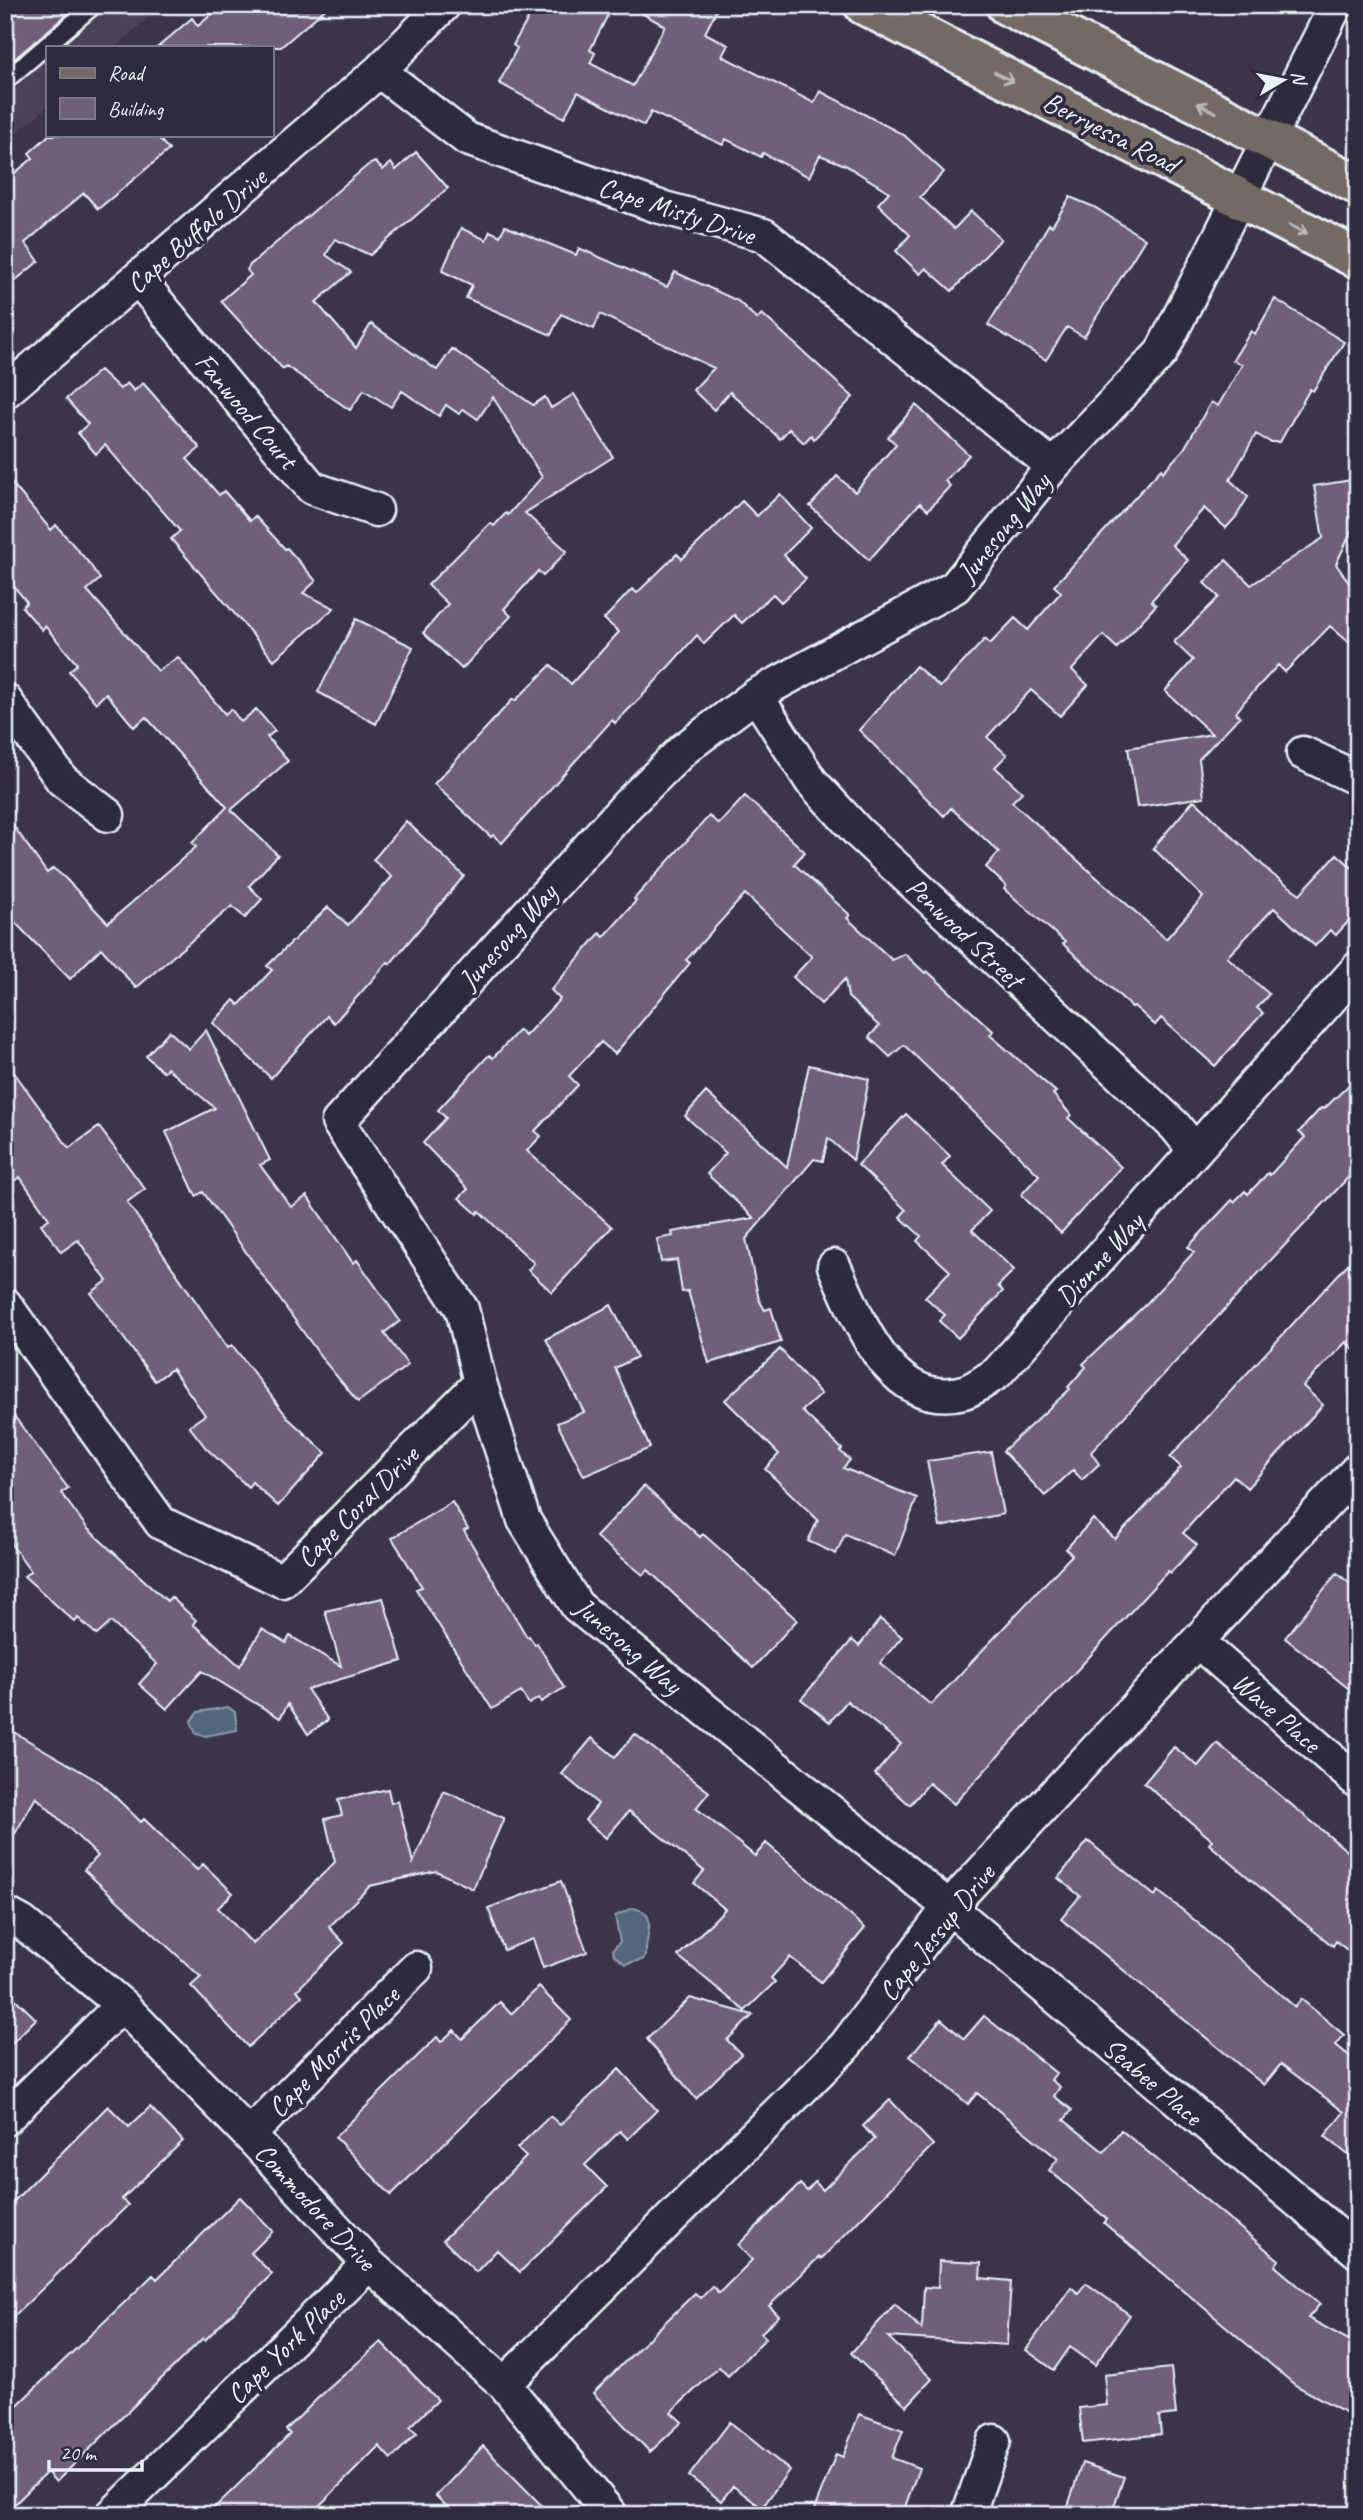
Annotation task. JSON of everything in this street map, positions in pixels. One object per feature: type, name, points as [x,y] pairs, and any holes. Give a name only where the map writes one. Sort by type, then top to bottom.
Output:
[{"type":"main road","name":"Berryessa Road","points":[[864,5],[1358,259]]},
{"type":"main road","points":[[1006,5],[1358,186]]},
{"type":"street","name":"Cape Buffalo Drive","points":[[5,392],[139,280],[379,71],[444,5]]},
{"type":"street","name":"Junesong Way","points":[[949,1907],[577,1606],[524,1520],[480,1383],[462,1309],[338,1122],[627,805],[684,749],[757,695],[955,587],[1053,466],[1161,353],[1336,5]]},
{"type":"street","name":"Cape Misty Drive","points":[[379,71],[467,139],[657,206],[764,235],[1053,466]]},
{"type":"street","name":"Fanwood Court","points":[[139,280],[312,488],[376,510]]},
{"type":"street","name":"Penwood Street","points":[[757,695],[811,781],[858,832],[1175,1126],[1195,1151]]},
{"type":"street","points":[[5,700],[62,780],[108,815]]},
{"type":"street","points":[[1303,753],[1358,779]]},
{"type":"street","name":"Dionne Way","points":[[834,1266],[863,1329],[881,1359],[908,1383],[937,1394],[966,1392],[997,1373],[1358,968]]},
{"type":"street","name":"Cape Coral Drive","points":[[5,1304],[161,1523],[282,1581],[480,1383]]},
{"type":"street","name":"Cape Jessup Drive","points":[[504,2384],[845,2046],[949,1907],[1358,1469]]},
{"type":"street","name":"Wave Place","points":[[1198,1642],[1358,1782]]},
{"type":"street","name":"Seabee Place","points":[[949,1907],[1358,2252]]},
{"type":"street","name":"Commodore Drive","points":[[5,1913],[23,1923],[122,2005],[249,2135],[369,2264],[504,2384],[611,2515]]},
{"type":"street","name":"Cape Morris Place","points":[[249,2135],[416,1968]]},
{"type":"street","points":[[5,2119],[122,2005]]},
{"type":"street","name":"Cape York Place","points":[[112,2515],[369,2264]]},
{"type":"street","points":[[968,2515],[994,2441]]},
{"type":"lane","points":[[5,81],[94,5]]},
{"type":"shaded area","points":[[5,5],[163,5],[116,46],[46,46],[46,108],[5,143]]},
{"type":"water","points":[[228,1707],[235,1712],[237,1730],[205,1736],[196,1734],[191,1721],[198,1712]]},
{"type":"water","points":[[633,1908],[642,1910],[649,1920],[646,1956],[642,1960],[625,1964],[614,1955],[613,1949],[620,1942],[615,1916]]},
{"type":"building","points":[[5,5],[78,5],[5,67]]},
{"type":"building","points":[[222,5],[330,5],[281,47],[159,46],[192,18],[198,26]]},
{"type":"building","points":[[536,5],[613,5],[590,50],[595,53],[590,63],[633,86],[665,26],[627,5],[719,5],[705,33],[728,45],[722,56],[814,103],[820,91],[904,135],[944,172],[920,197],[954,229],[971,211],[1001,239],[952,291],[926,268],[920,274],[896,251],[910,235],[878,204],[889,192],[845,165],[820,155],[809,177],[763,153],[761,157],[726,139],[723,145],[651,112],[644,126],[578,92],[564,118],[499,83],[517,48],[513,45]]},
{"type":"building","points":[[48,136],[157,136],[169,150],[98,209],[84,193],[25,243],[39,261],[5,289],[5,181],[33,158],[29,153]]},
{"type":"building","points":[[416,152],[448,188],[370,255],[335,239],[326,255],[351,272],[316,302],[356,348],[371,324],[437,370],[452,349],[533,405],[545,397],[551,408],[574,394],[613,457],[525,513],[567,551],[543,576],[538,571],[504,609],[511,616],[462,669],[423,633],[448,604],[428,585],[490,523],[494,526],[506,513],[508,515],[542,477],[493,397],[478,419],[463,409],[459,414],[446,405],[439,416],[402,391],[391,407],[364,390],[350,410],[286,366],[283,369],[221,301],[251,275],[247,270],[250,265],[368,165],[375,162],[383,170],[391,163],[396,170]]},
{"type":"building","points":[[1070,197],[1094,207],[1145,239],[1084,337],[1067,327],[1046,360],[988,325],[1049,224],[1052,226]]},
{"type":"building","points":[[505,226],[576,255],[579,248],[667,287],[675,272],[738,301],[757,319],[762,314],[853,397],[814,439],[811,435],[804,443],[789,429],[780,439],[730,392],[714,410],[693,390],[714,368],[600,314],[594,329],[561,314],[551,335],[466,298],[472,285],[442,271],[461,228],[486,240],[490,231],[500,236]]},
{"type":"building","points":[[1275,299],[1344,342],[1313,391],[1310,389],[1280,442],[1270,442],[1256,434],[1230,480],[1248,497],[1236,517],[1226,528],[1204,508],[1172,545],[1188,560],[1151,601],[1156,605],[1117,648],[1103,635],[1072,670],[1088,685],[1060,716],[1031,690],[987,737],[1007,755],[995,767],[1022,792],[1012,802],[1166,939],[1203,897],[1153,848],[1194,800],[1272,874],[1300,894],[1337,854],[1358,873],[1358,911],[1336,935],[1330,930],[1315,946],[1274,908],[1227,957],[1269,994],[1257,1008],[1263,1013],[1215,1066],[1161,1018],[1155,1025],[1132,1007],[1063,944],[1065,942],[1004,889],[1006,886],[986,867],[999,852],[951,808],[944,816],[859,730],[916,666],[940,687],[985,639],[990,644],[1015,618],[1028,630],[1061,592],[1054,586],[1161,469],[1163,472],[1184,449],[1211,402],[1218,406],[1242,365],[1233,360],[1251,331],[1255,334]]},
{"type":"building","points":[[100,370],[120,389],[127,383],[134,391],[143,383],[200,448],[187,459],[219,495],[224,491],[250,521],[255,516],[316,581],[303,593],[334,608],[274,660],[171,539],[180,531],[105,445],[96,454],[78,433],[88,424],[66,399]]},
{"type":"building","points":[[916,405],[969,455],[945,481],[950,486],[928,510],[920,503],[869,560],[810,506],[837,476],[855,492],[896,444],[888,437]]},
{"type":"building","points":[[5,475],[51,530],[56,525],[89,563],[100,579],[87,590],[158,671],[178,657],[225,714],[231,709],[241,722],[256,709],[275,731],[267,737],[288,761],[231,810],[278,855],[249,886],[262,899],[245,918],[232,906],[136,988],[101,948],[70,979],[5,912],[5,814],[47,873],[53,868],[108,923],[196,847],[192,843],[227,807],[146,717],[134,727],[106,693],[96,703],[69,671],[77,664],[45,626],[42,630],[22,607],[27,602],[5,576]]},
{"type":"building","points":[[1358,479],[1358,518],[1336,564],[1358,596],[1358,650],[1330,626],[1285,672],[1278,665],[1244,702],[1236,713],[1240,716],[1199,759],[1204,797],[1137,807],[1128,748],[1212,734],[1165,691],[1193,660],[1174,642],[1219,597],[1204,583],[1226,560],[1251,585],[1323,538],[1314,486]]},
{"type":"building","points":[[780,494],[811,528],[784,555],[806,579],[781,602],[773,594],[742,623],[734,615],[704,644],[697,635],[645,693],[615,723],[612,720],[502,843],[493,835],[491,837],[434,784],[513,699],[515,701],[551,665],[571,684],[619,632],[604,619],[632,589],[637,593],[677,554],[682,559],[742,501],[757,516]]},
{"type":"building","points":[[356,619],[413,647],[376,724],[318,692]]},
{"type":"building","points":[[745,796],[805,852],[794,864],[850,915],[847,918],[892,960],[905,954],[925,973],[927,971],[993,1031],[990,1035],[1056,1092],[1053,1094],[1071,1115],[1068,1118],[1121,1167],[1061,1233],[1021,1195],[1039,1175],[904,1045],[890,1057],[869,1037],[879,1026],[848,997],[845,979],[821,1004],[793,977],[812,957],[745,894],[686,960],[690,963],[615,1054],[601,1042],[569,1076],[578,1085],[535,1131],[541,1136],[527,1151],[612,1227],[552,1292],[528,1270],[534,1263],[479,1211],[477,1214],[459,1198],[468,1189],[423,1143],[446,1118],[438,1110],[489,1055],[493,1058],[519,1030],[525,1036],[560,999],[551,990],[600,933],[604,937],[636,901],[634,899],[709,816],[719,824]]},
{"type":"building","points":[[406,821],[464,876],[390,964],[388,962],[334,1023],[327,1016],[271,1078],[213,1023],[234,1000],[239,1005],[272,970],[267,966],[328,907],[348,925],[392,877],[373,860]]},
{"type":"building","points":[[206,1030],[270,1160],[260,1165],[291,1207],[307,1196],[353,1263],[357,1260],[400,1321],[384,1333],[408,1365],[358,1402],[324,1361],[203,1192],[196,1196],[166,1132],[215,1108],[167,1068],[163,1072],[146,1056],[169,1031],[189,1049]]},
{"type":"building","points":[[5,1060],[69,1148],[99,1127],[145,1189],[127,1202],[228,1348],[232,1345],[289,1419],[326,1453],[278,1506],[252,1482],[248,1487],[206,1448],[189,1426],[205,1415],[172,1369],[155,1381],[91,1293],[107,1281],[78,1240],[61,1252],[41,1224],[49,1219],[20,1177],[5,1187]]},
{"type":"building","points":[[809,1065],[869,1079],[853,1160],[828,1138],[823,1161],[814,1159],[746,1239],[759,1300],[765,1310],[771,1308],[781,1342],[709,1363],[688,1291],[682,1292],[677,1260],[661,1262],[657,1239],[673,1236],[672,1232],[754,1218],[707,1174],[726,1153],[685,1116],[706,1092],[787,1167]]},
{"type":"building","points":[[1358,1076],[1358,1167],[1091,1452],[1099,1464],[1082,1480],[1073,1470],[1045,1496],[1003,1451],[1070,1389],[1068,1387],[1086,1367],[1083,1364],[1146,1304],[1194,1252],[1188,1247],[1232,1200],[1234,1202],[1245,1191],[1248,1194],[1268,1173],[1270,1175],[1305,1137],[1299,1132],[1321,1108],[1324,1109]]},
{"type":"building","points":[[906,1114],[950,1156],[942,1165],[990,1211],[972,1230],[1014,1270],[998,1286],[1003,1291],[958,1338],[939,1321],[945,1315],[925,1297],[950,1271],[917,1241],[921,1236],[900,1217],[906,1210],[858,1165]]},
{"type":"building","points":[[1358,1253],[1358,1353],[1346,1342],[1303,1386],[1323,1405],[1247,1488],[1234,1476],[1183,1533],[1197,1545],[1170,1573],[1168,1571],[954,1804],[929,1783],[910,1805],[875,1774],[901,1744],[847,1701],[830,1722],[801,1699],[852,1640],[859,1646],[880,1619],[902,1637],[880,1663],[931,1705],[1072,1555],[1066,1549],[1093,1519],[1115,1539],[1181,1467],[1170,1457]]},
{"type":"building","points":[[611,1305],[637,1357],[615,1368],[650,1448],[584,1476],[557,1423],[584,1412],[546,1339]]},
{"type":"building","points":[[780,1349],[821,1394],[802,1411],[850,1460],[843,1468],[917,1498],[895,1556],[845,1534],[836,1554],[808,1541],[818,1520],[765,1469],[779,1454],[725,1400]]},
{"type":"building","points":[[5,1404],[68,1488],[61,1493],[88,1529],[167,1601],[171,1597],[196,1620],[193,1624],[240,1666],[262,1629],[286,1643],[290,1636],[341,1666],[325,1611],[383,1598],[402,1661],[307,1689],[328,1720],[308,1734],[288,1704],[280,1718],[202,1671],[167,1709],[139,1684],[157,1664],[111,1622],[97,1635],[78,1618],[75,1622],[24,1576],[31,1571],[5,1536]]},
{"type":"building","points":[[991,1452],[1003,1514],[940,1527],[927,1461]]},
{"type":"building","points":[[644,1486],[700,1537],[703,1534],[797,1620],[753,1668],[648,1570],[643,1575],[596,1537]]},
{"type":"building","points":[[452,1502],[468,1529],[464,1531],[527,1637],[529,1636],[535,1645],[537,1643],[564,1688],[541,1702],[539,1698],[529,1704],[521,1692],[492,1709],[416,1589],[422,1587],[392,1538]]},
{"type":"building","points":[[1337,1573],[1358,1590],[1358,1696],[1285,1638]]},
{"type":"building","points":[[5,1727],[101,1783],[141,1822],[144,1819],[197,1870],[203,1864],[233,1893],[218,1908],[253,1944],[335,1862],[325,1819],[342,1815],[338,1800],[388,1789],[391,1803],[398,1801],[413,1863],[444,1791],[504,1818],[473,1889],[436,1871],[370,1886],[329,1927],[344,1943],[297,1990],[302,1996],[248,2047],[191,1986],[201,1977],[84,1870],[98,1856],[36,1797],[5,1851]]},
{"type":"building","points":[[635,1734],[709,1792],[696,1808],[755,1856],[766,1843],[865,1928],[821,1982],[790,1957],[771,1978],[775,1982],[745,2011],[678,1956],[725,1909],[694,1883],[704,1871],[629,1811],[606,1838],[585,1820],[598,1804],[562,1774],[592,1738],[615,1757]]},
{"type":"building","points":[[1217,1743],[1358,1860],[1358,1959],[1336,1941],[1333,1946],[1274,1899],[1209,1844],[1212,1840],[1144,1783],[1174,1747],[1198,1766]]},
{"type":"building","points":[[1088,1841],[1155,1896],[1158,1891],[1185,1912],[1295,2007],[1301,1999],[1344,2035],[1336,2045],[1358,2063],[1358,2163],[1325,2136],[1344,2112],[1281,2064],[1264,2085],[1061,1919],[1080,1896],[1058,1878]]},
{"type":"building","points":[[561,1881],[587,1952],[543,1968],[533,1939],[504,1950],[488,1908]]},
{"type":"building","points":[[539,1987],[571,2020],[391,2195],[335,2137],[437,2037],[441,2042],[454,2030],[462,2039],[500,2002],[511,2014]]},
{"type":"building","points":[[5,1989],[36,2019],[5,2050]]},
{"type":"building","points":[[690,1998],[753,2015],[727,2040],[741,2054],[696,2099],[647,2039]]},
{"type":"building","points":[[984,2016],[1056,2073],[1051,2080],[1060,2087],[1054,2096],[1072,2110],[1064,2120],[1104,2152],[1121,2130],[1279,2260],[1275,2266],[1320,2304],[1308,2318],[1358,2345],[1358,2419],[1295,2385],[1104,2223],[1107,2219],[1049,2170],[1058,2159],[977,2093],[968,2104],[910,2056],[941,2019],[964,2039]]},
{"type":"building","points":[[619,2069],[657,2110],[628,2139],[620,2131],[585,2165],[607,2187],[520,2272],[497,2250],[476,2272],[443,2240],[526,2157],[517,2148],[550,2116],[560,2125]]},
{"type":"building","points":[[890,2100],[933,2145],[821,2259],[819,2257],[769,2306],[779,2316],[761,2333],[766,2338],[728,2376],[719,2367],[671,2412],[682,2422],[650,2452],[593,2393],[695,2293],[700,2298],[712,2286],[719,2293],[752,2260],[738,2245],[800,2184],[807,2191],[815,2182],[823,2190],[875,2139],[863,2126]]},
{"type":"building","points":[[108,2106],[129,2127],[150,2107],[183,2141],[122,2199],[128,2205],[5,2325],[5,2210]]},
{"type":"building","points":[[240,2197],[273,2231],[251,2253],[272,2274],[56,2482],[47,2472],[5,2514],[5,2417],[153,2275],[157,2279]]},
{"type":"building","points":[[939,2261],[981,2263],[980,2278],[1011,2281],[1007,2345],[888,2337],[932,2379],[907,2406],[851,2353],[895,2304],[922,2329],[924,2287],[938,2288]]},
{"type":"building","points":[[1086,2283],[1130,2315],[1095,2365],[1070,2347],[1054,2370],[1026,2350],[1071,2287],[1078,2293]]},
{"type":"building","points":[[381,2342],[438,2400],[410,2427],[417,2433],[391,2459],[379,2446],[310,2515],[207,2515],[290,2434],[286,2430],[318,2398]]},
{"type":"building","points":[[1171,2368],[1176,2414],[1159,2416],[1161,2434],[1083,2443],[1079,2408],[1107,2405],[1104,2375]]},
{"type":"building","points":[[859,2414],[903,2430],[892,2458],[919,2468],[902,2515],[812,2515],[836,2454],[843,2457]]},
{"type":"building","points":[[730,2422],[789,2470],[762,2508],[733,2486],[721,2501],[689,2476]]},
{"type":"building","points":[[483,2446],[551,2515],[455,2515],[436,2496]]},
{"type":"building","points":[[1082,2463],[1124,2477],[1111,2515],[1065,2515]]}]
